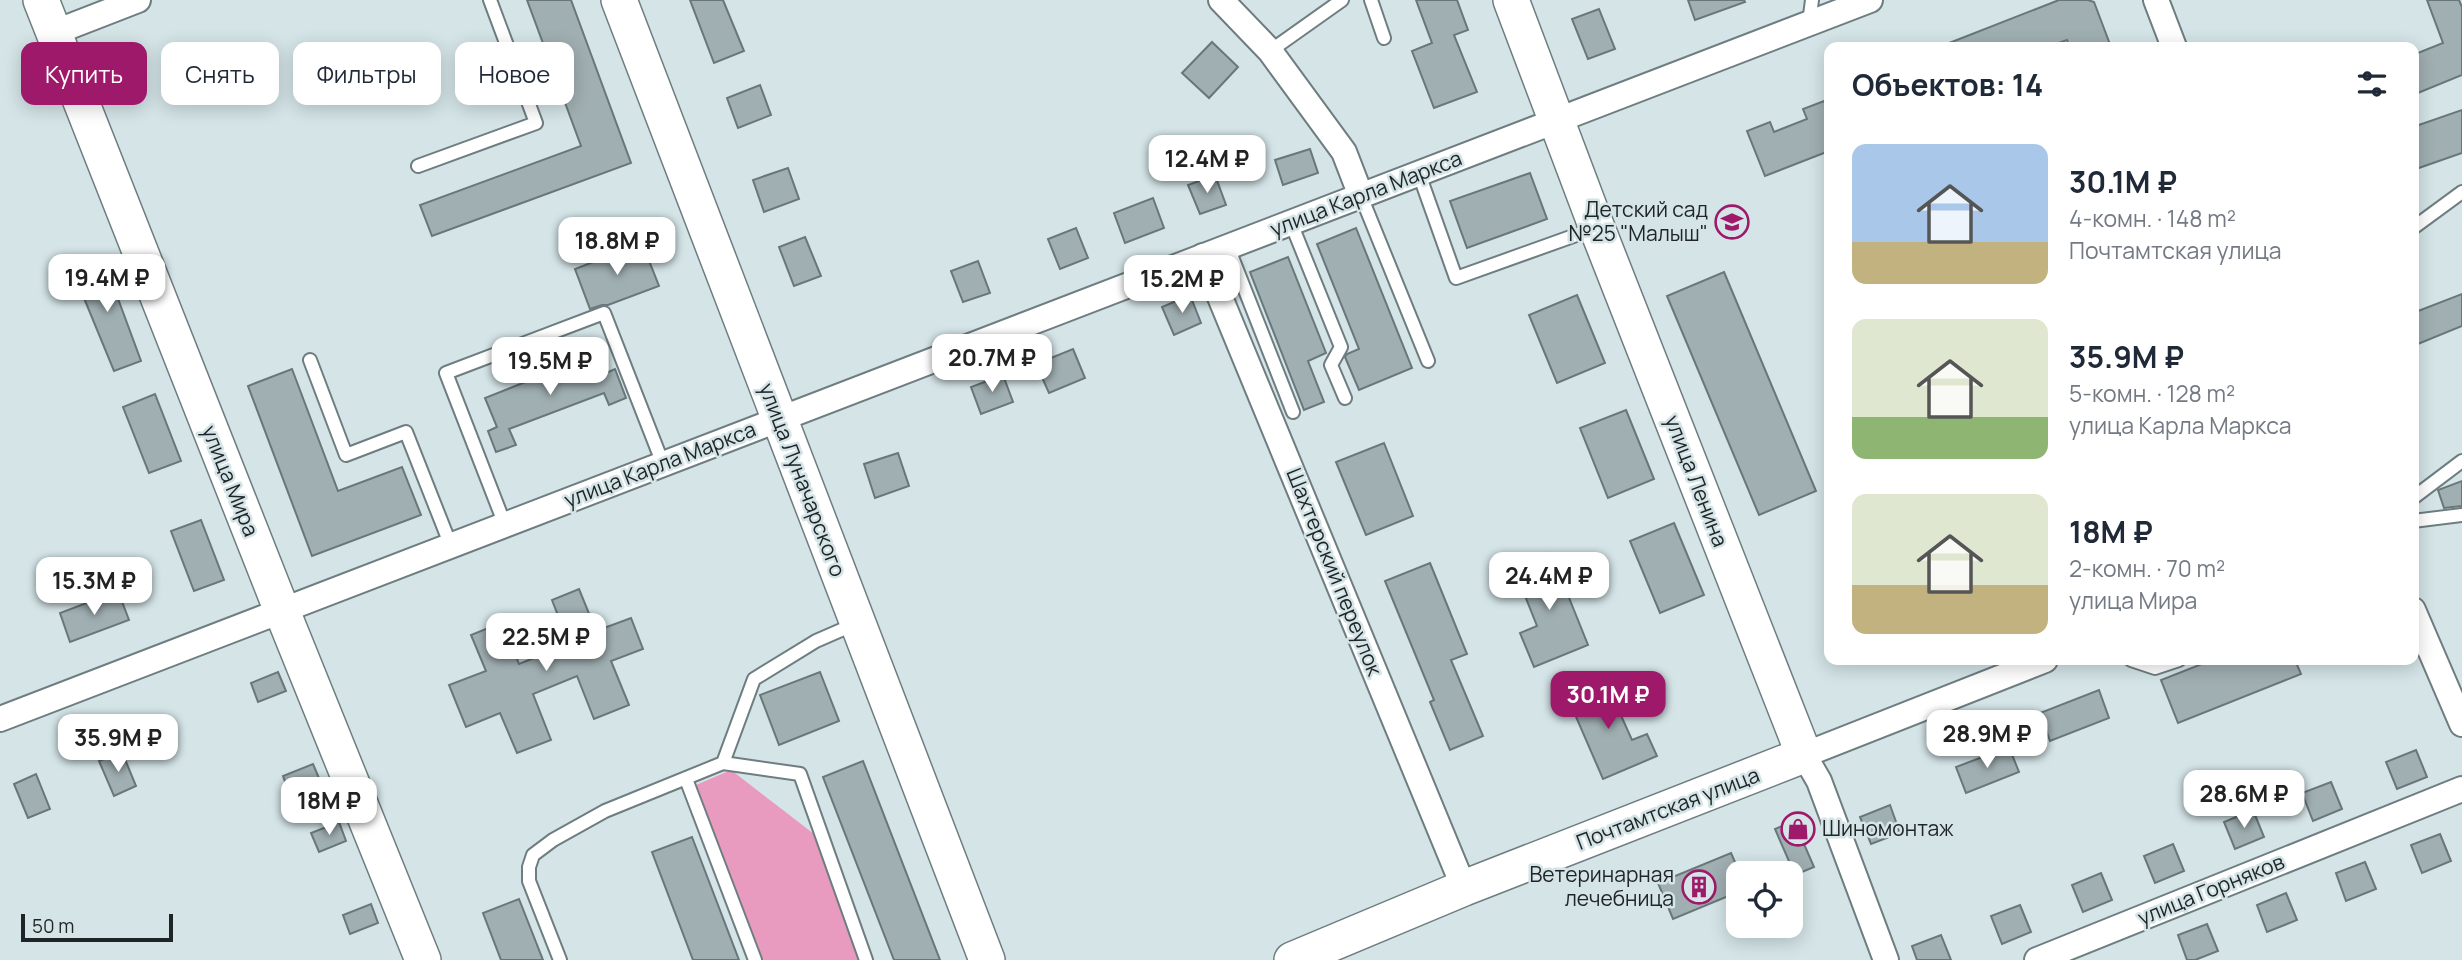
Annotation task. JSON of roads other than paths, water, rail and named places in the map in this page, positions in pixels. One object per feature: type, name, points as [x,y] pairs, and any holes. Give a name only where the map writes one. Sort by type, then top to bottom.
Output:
[{"type":"street","name":"улица Мира","points":[[41,0],[282,611],[424,960]]},
{"type":"street","points":[[53,33],[138,0]]},
{"type":"street","name":"улица Луначарского","points":[[620,0],[987,960]]},
{"type":"street","points":[[1221,0],[1269,51],[1344,152],[1361,196]]},
{"type":"street","name":"улица Ленина","points":[[1511,0],[1597,228],[1804,755],[1819,780],[1886,960]]},
{"type":"street","name":"улица Карла Маркса","points":[[0,719],[1556,121],[1810,12],[1870,0]]},
{"type":"street","points":[[2156,0],[2172,42]]},
{"type":"street","name":"Шахтерский переулок","points":[[1203,256],[1464,888]]},
{"type":"street","points":[[2419,624],[2462,724]]},
{"type":"street","name":"Почтамтская улица","points":[[1292,960],[1329,953],[1464,888],[1804,755],[2009,666]]},
{"type":"street","name":"улица Горняков","points":[[2037,960],[2462,789]]},
{"type":"lane","points":[[418,166],[536,123],[490,0]]},
{"type":"lane","points":[[1269,51],[1342,0]]},
{"type":"lane","points":[[1371,0],[1384,37]]},
{"type":"lane","points":[[1419,174],[1456,278],[1597,228]]},
{"type":"lane","points":[[2419,224],[2462,192]]},
{"type":"lane","points":[[1361,196],[1428,360]]},
{"type":"lane","points":[[1292,223],[1341,347],[1331,365],[1345,398]]},
{"type":"lane","points":[[1228,247],[1293,412]]},
{"type":"lane","points":[[505,525],[446,373],[604,313],[663,464]]},
{"type":"lane","points":[[310,360],[346,456],[406,432],[450,546]]},
{"type":"lane","points":[[2419,493],[2462,461]]},
{"type":"lane","points":[[2419,520],[2462,515]]},
{"type":"lane","points":[[723,763],[754,679],[816,641],[857,623]]},
{"type":"lane","points":[[2146,665],[2155,668],[2164,665]]},
{"type":"lane","points":[[560,960],[529,881],[529,867],[533,855],[553,840],[605,811],[723,763],[800,774],[866,960]]},
{"type":"lane","points":[[686,779],[755,960]]},
{"type":"place","name":"Детский сад №25 \"Малыш\"","points":[[1732,222]]},
{"type":"place","name":"Шиномонтаж","points":[[1798,829]]},
{"type":"place","name":"Ветеринарная лечебница","points":[[1699,887]]}]
